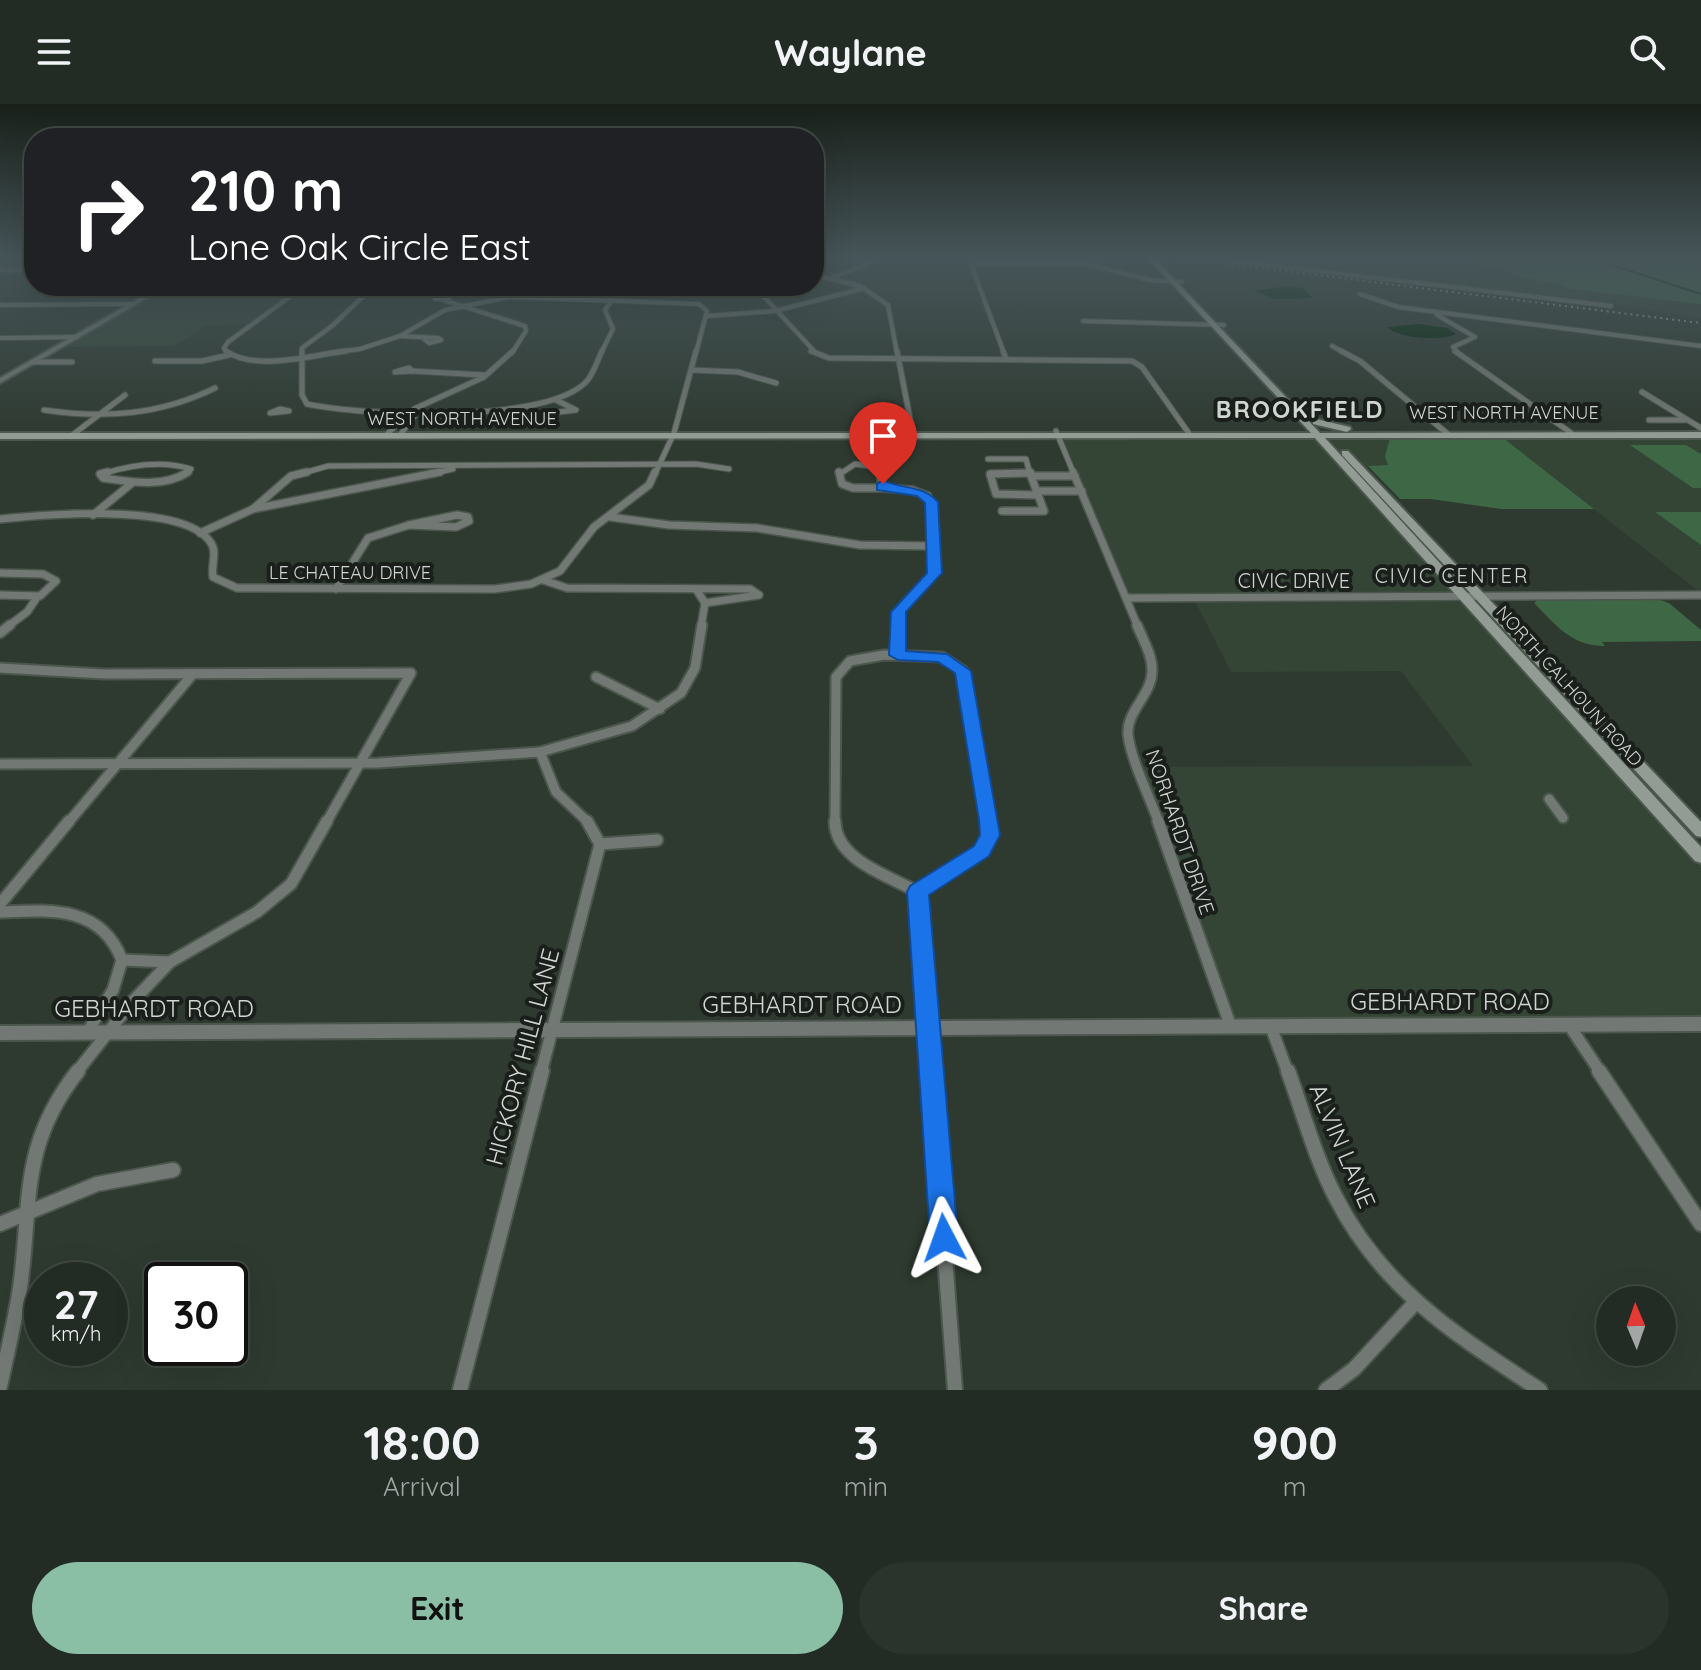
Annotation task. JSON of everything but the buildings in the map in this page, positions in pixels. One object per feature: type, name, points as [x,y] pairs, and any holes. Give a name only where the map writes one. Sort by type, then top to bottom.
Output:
[{"type":"main road","name":"NORTH CALHOUN ROAD","points":[[1211,317],[1327,434],[1701,832]]},
{"type":"main road","name":"NORTH CALHOUN ROAD","points":[[1219,325],[1302,419],[1327,434],[1462,595],[1701,857]]},
{"type":"main road","points":[[1290,432],[1302,419]]},
{"type":"main road","name":"WEST NORTH AVENUE","points":[[0,436],[1701,431]]},
{"type":"main road","name":"WEST NORTH AVENUE","points":[[1188,433],[1290,432]]},
{"type":"main road","points":[[1290,432],[1327,434]]},
{"type":"main road","points":[[1226,435],[1327,434]]},
{"type":"street","points":[[0,381],[112,317]]},
{"type":"street","points":[[229,355],[224,348],[228,342],[262,317]]},
{"type":"street","points":[[307,404],[302,395],[299,357],[304,345],[341,317]]},
{"type":"street","points":[[155,361],[208,360],[229,355],[252,360],[360,349],[400,336],[429,317]]},
{"type":"street","points":[[386,435],[401,417],[434,395],[484,375],[505,362],[524,334],[525,326],[501,317]]},
{"type":"street","points":[[289,410],[307,404],[336,411],[483,410],[556,400],[581,389],[587,382],[613,329],[608,317]]},
{"type":"street","points":[[543,580],[564,567],[584,537],[649,485],[672,435],[707,317]]},
{"type":"street","points":[[781,317],[816,354],[846,360],[1132,361],[1142,367],[1188,433]]},
{"type":"street","points":[[891,317],[918,434]]},
{"type":"street","points":[[990,317],[1006,359]]},
{"type":"street","points":[[1444,317],[1475,337],[1455,346],[1455,351],[1570,432]]},
{"type":"street","points":[[1475,317],[1701,346]]},
{"type":"street","points":[[1083,321],[1219,325]]},
{"type":"street","points":[[400,336],[423,338]]},
{"type":"street","points":[[0,338],[77,337]]},
{"type":"street","points":[[1332,346],[1360,361],[1446,432]]},
{"type":"street","points":[[33,362],[72,362]]},
{"type":"street","points":[[692,370],[738,372],[776,383]]},
{"type":"street","points":[[412,371],[484,375]]},
{"type":"street","points":[[44,410],[106,412],[174,408],[215,388]]},
{"type":"street","points":[[1642,394],[1701,431]]},
{"type":"street","points":[[71,436],[125,395]]},
{"type":"street","points":[[556,400],[564,406]]},
{"type":"street","points":[[174,408],[182,413]]},
{"type":"street","points":[[400,435],[416,414],[411,412]]},
{"type":"street","points":[[1649,420],[1687,420]]},
{"type":"street","name":"NORHARDT DRIVE","points":[[1057,434],[1127,598],[1154,674],[1153,685],[1130,719],[1128,736],[1231,1027]]},
{"type":"street","points":[[988,459],[1026,459],[1044,511],[1002,511]]},
{"type":"street","points":[[253,509],[283,480],[318,467],[696,464],[729,469]]},
{"type":"street","points":[[882,488],[882,475],[878,467],[855,464],[839,471],[842,484],[853,488],[912,490],[928,496],[934,510],[931,546],[934,573],[904,601],[897,621],[898,655]]},
{"type":"street","points":[[93,515],[132,483],[180,476],[191,469],[178,465],[130,465],[100,474],[103,478],[132,483]]},
{"type":"street","points":[[0,519],[93,515],[167,520],[200,533],[253,509],[395,479],[493,465]]},
{"type":"street","points":[[1075,476],[990,474],[996,494],[1082,491]]},
{"type":"street","points":[[336,589],[363,538],[376,531],[457,515],[470,519],[456,527],[409,525]]},
{"type":"street","points":[[610,517],[647,523],[757,528],[860,545],[931,546]]},
{"type":"street","name":"LE CHATEAU DRIVE","points":[[200,533],[214,549],[213,577],[225,585],[245,589],[495,589],[543,580]]},
{"type":"street","points":[[0,573],[52,576],[56,581],[53,589],[36,599],[27,612],[0,633]]},
{"type":"street","points":[[543,580],[567,588],[759,591],[757,597],[751,599],[705,603]]},
{"type":"street","points":[[0,764],[360,763],[540,752],[606,736],[646,720],[690,682],[705,603],[696,589]]},
{"type":"street","points":[[0,595],[36,599]]},
{"type":"street","name":"CIVIC DRIVE","points":[[1127,598],[1701,595]]},
{"type":"street","points":[[898,655],[942,657],[963,671],[990,835],[982,850],[918,892],[848,854],[835,834],[837,671],[855,658],[898,655]]},
{"type":"street","points":[[0,668],[192,675],[411,673],[291,884],[257,912],[170,962],[132,1002],[72,1076],[44,1124],[36,1144],[25,1213],[20,1288],[0,1386]]},
{"type":"street","points":[[0,904],[192,675]]},
{"type":"street","points":[[596,677],[660,709]]},
{"type":"street","points":[[540,752],[556,792],[592,826],[600,844],[657,840]]},
{"type":"street","points":[[1549,799],[1563,818]]},
{"type":"street","name":"HICKORY HILL LANE","points":[[460,1390],[600,844]]},
{"type":"street","points":[[918,892],[955,1390]]},
{"type":"street","points":[[0,912],[65,913],[92,920],[118,945],[122,960],[113,990],[87,1033]]},
{"type":"street","points":[[122,960],[170,962]]},
{"type":"street","name":"GEBHARDT ROAD","points":[[0,1033],[1701,1024]]},
{"type":"street","points":[[1569,1025],[1701,1224]]},
{"type":"street","name":"ALVIN LANE","points":[[1271,1027],[1335,1196],[1376,1260],[1415,1303],[1474,1349],[1540,1390]]},
{"type":"street","points":[[0,1224],[121,1177],[173,1170]]},
{"type":"street","points":[[1326,1390],[1354,1369],[1415,1303]]},
{"type":"shaded area","points":[[114,317],[258,317],[248,324],[206,325],[174,346],[62,347]]},
{"type":"shaded area","points":[[1418,324],[1447,328],[1456,334],[1420,338],[1387,327]]},
{"type":"shaded area","points":[[1059,436],[1390,438],[1388,466],[1344,470],[1450,587],[1452,596],[1127,598]]},
{"type":"shaded area","points":[[1701,436],[1701,593],[1502,437]]},
{"type":"shaded area","points":[[1502,437],[1594,509],[1501,509],[1431,499],[1400,499],[1368,466],[1388,465],[1385,456],[1390,438]]},
{"type":"shaded area","points":[[1630,445],[1686,445],[1701,454],[1701,488],[1693,488]]},
{"type":"shaded area","points":[[1655,512],[1701,512],[1701,545]]},
{"type":"shaded area","points":[[1539,599],[1657,599],[1669,603],[1701,630],[1701,641],[1602,642],[1605,646],[1593,645],[1565,633],[1534,603]]},
{"type":"shaded area","points":[[1451,600],[1466,606],[1701,857],[1701,1021],[1231,1027],[1138,767],[1473,766],[1401,671],[1231,672],[1195,601]]},
{"type":"railway","points":[[1653,317],[1701,323]]},
{"type":"district","name":"BROOKFIELD","points":[[1300,410]]},
{"type":"district","name":"CIVIC CENTER","points":[[1452,576]]},
{"type":"route","points":[[883,484],[882,488],[921,492],[932,502],[931,546],[935,569],[931,580],[904,601],[898,612],[898,655],[942,657],[963,671],[989,820],[990,835],[982,850],[972,860],[918,892],[944,1238]]}]
